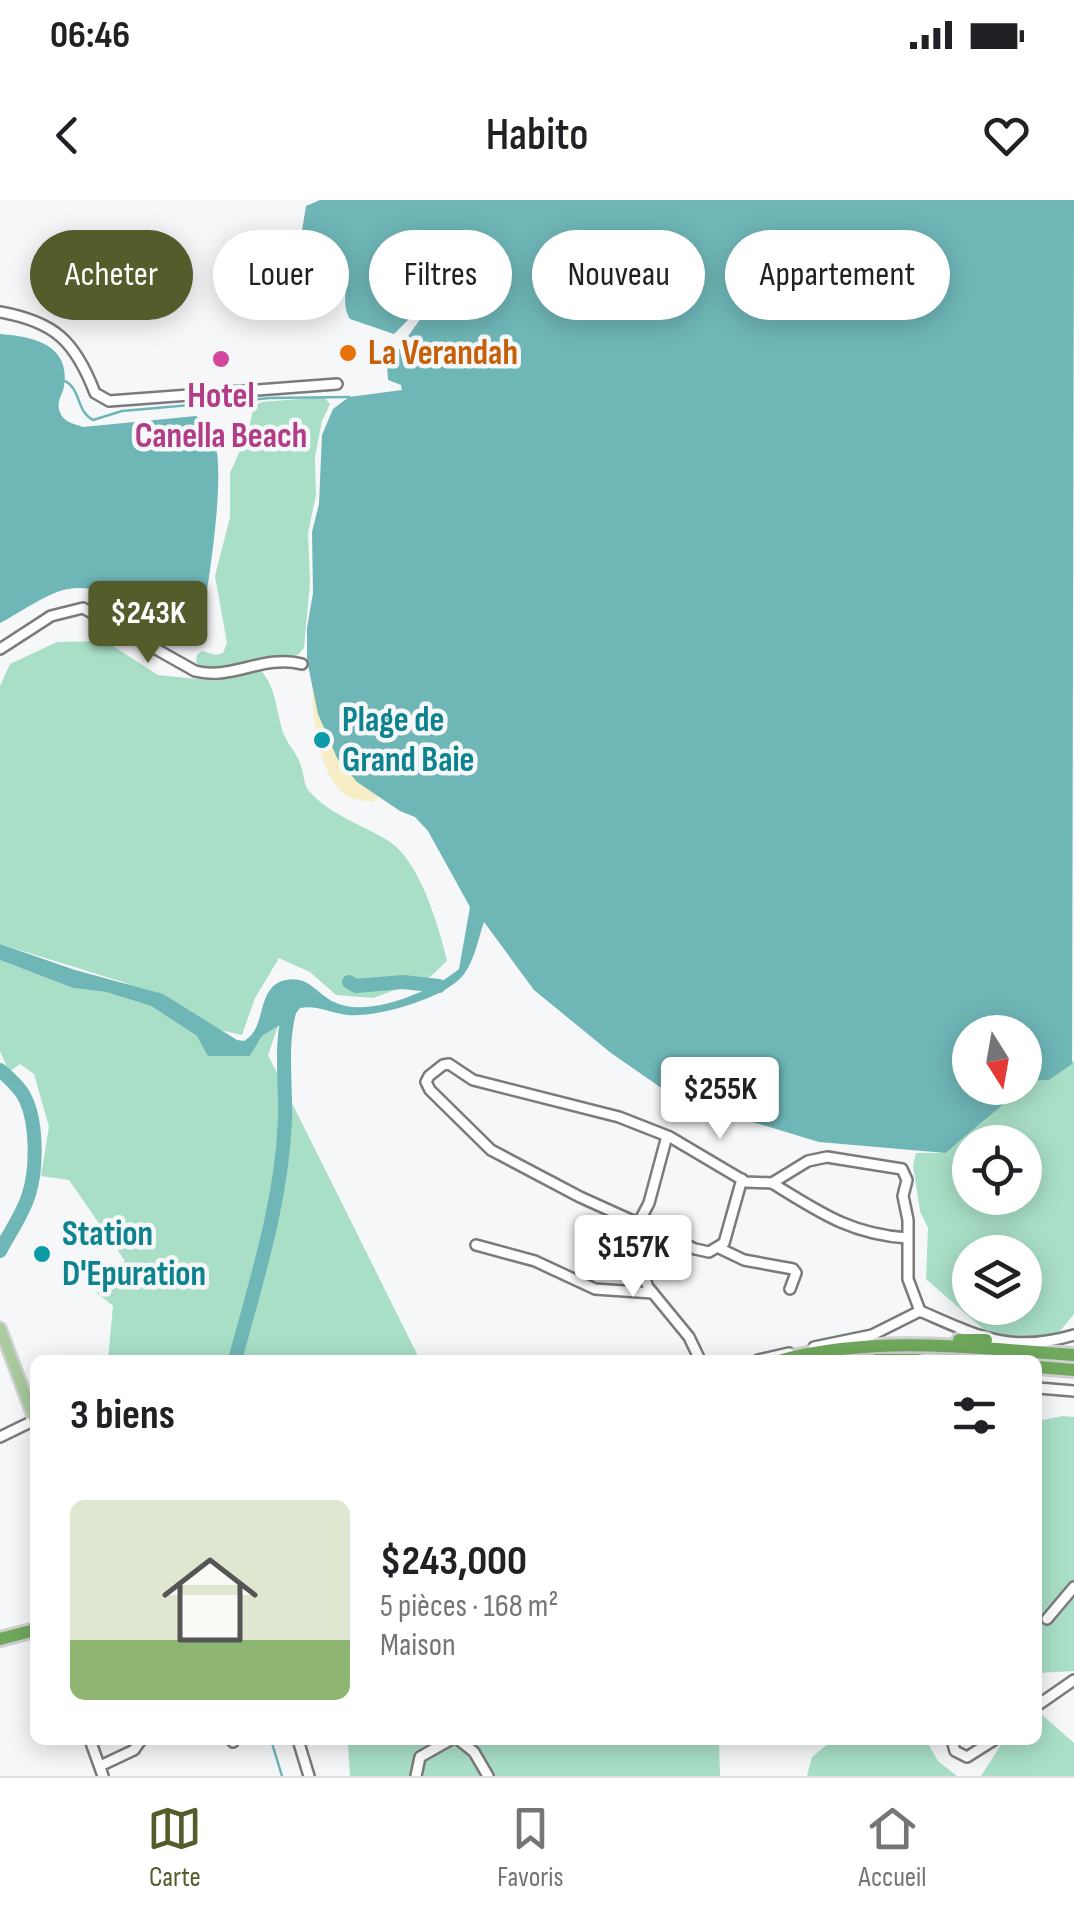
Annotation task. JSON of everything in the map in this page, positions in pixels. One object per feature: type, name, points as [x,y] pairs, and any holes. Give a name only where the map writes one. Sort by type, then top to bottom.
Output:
[{"type":"highway","points":[[929,1346],[940,1341],[986,1340]]},
{"type":"highway","points":[[807,1355],[843,1348],[929,1346],[1074,1355]]},
{"type":"highway","points":[[1042,1370],[1074,1371]]},
{"type":"highway","points":[[0,1639],[30,1631]]},
{"type":"highway","points":[[0,1648],[30,1640]]},
{"type":"main road","points":[[0,1328],[30,1407]]},
{"type":"street","points":[[0,312],[43,322],[59,334],[85,366],[94,393],[110,401],[337,384]]},
{"type":"street","points":[[0,649],[50,616],[82,608],[195,671],[228,672],[265,661],[302,664]]},
{"type":"street","points":[[742,1179],[724,1244],[709,1252],[695,1248],[638,1224],[491,1150],[426,1082],[443,1064],[449,1064],[474,1080],[574,1104],[667,1136],[742,1179],[746,1182],[772,1183],[845,1226],[868,1235],[907,1238]]},
{"type":"street","points":[[667,1136],[650,1203],[638,1224],[638,1258],[653,1294],[689,1337],[698,1355]]},
{"type":"street","points":[[772,1183],[808,1161],[827,1158],[902,1169],[907,1180],[904,1202],[908,1220],[908,1280],[920,1312],[986,1340],[1038,1342],[1074,1335]]},
{"type":"street","points":[[476,1245],[535,1261],[595,1289],[653,1294]]},
{"type":"street","points":[[719,1248],[744,1260],[793,1269],[796,1273],[790,1289]]},
{"type":"street","points":[[782,1355],[872,1336],[920,1312]]},
{"type":"street","points":[[1042,1388],[1074,1391]]},
{"type":"street","points":[[0,1437],[30,1422]]},
{"type":"street","points":[[1047,1619],[1074,1587]]},
{"type":"street","points":[[1042,1702],[1074,1680]]},
{"type":"street","points":[[92,1745],[101,1771],[138,1745]]},
{"type":"street","points":[[300,1745],[309,1776]]},
{"type":"street","points":[[416,1776],[420,1757],[441,1745]]},
{"type":"street","points":[[465,1745],[474,1752],[488,1776]]},
{"type":"street","points":[[953,1745],[955,1751],[967,1757],[986,1745]]},
{"type":"green space","points":[[324,397],[330,404],[322,421],[315,457],[316,495],[308,533],[310,583],[304,648],[298,655],[225,668],[201,668],[196,662],[197,655],[202,651],[223,653],[227,643],[215,576],[230,517],[230,473],[248,432],[254,406]]},
{"type":"green space","points":[[105,641],[158,675],[217,681],[258,667],[272,689],[283,734],[298,759],[307,788],[326,807],[387,840],[409,862],[426,894],[447,961],[430,977],[373,998],[336,995],[310,972],[279,958],[255,998],[242,1035],[220,1030],[126,983],[0,944],[0,686],[10,664],[57,642]]},
{"type":"green space","points":[[0,960],[73,988],[106,992],[151,1006],[197,1036],[250,1056],[262,1036],[278,1026],[268,1055],[418,1355],[108,1355],[113,1306],[97,1293],[125,1261],[69,1180],[41,1176],[49,1127],[34,1074],[20,1064],[9,1072],[0,1051]]},
{"type":"green space","points":[[1074,1060],[1074,1314],[1056,1336],[991,1336],[978,1325],[1042,1325],[1042,1235],[952,1235],[952,1302],[926,1279],[928,1228],[920,1211],[913,1166],[916,1153],[946,1153],[952,1148],[952,1215],[1042,1215],[1042,1125],[977,1125],[999,1105],[1042,1105],[1042,1080],[1049,1080]]},
{"type":"green space","points":[[1074,1417],[1074,1671],[1042,1673],[1042,1420]]},
{"type":"green space","points":[[1042,1715],[1074,1743],[1074,1776],[981,1776],[1001,1745],[1042,1745]]},
{"type":"green space","points":[[719,1745],[720,1776],[350,1776],[348,1746]]},
{"type":"green space","points":[[827,1745],[929,1745],[938,1761],[957,1776],[807,1776],[812,1757]]},
{"type":"sand","name":"Plage de Grand Baie","points":[[313,683],[332,747],[352,774],[379,796],[373,802],[349,797],[330,777],[315,728]]},
{"type":"water","points":[[320,200],[1074,200],[1072,1064],[1049,1080],[1042,1080],[1042,1015],[952,1015],[952,1105],[1003,1105],[979,1125],[952,1125],[952,1148],[946,1153],[819,1142],[703,1107],[660,1087],[534,990],[484,922],[468,968],[443,991],[410,1005],[360,1015],[300,1008],[293,1017],[262,1036],[250,1056],[208,1056],[197,1036],[151,1006],[106,992],[73,988],[0,960],[0,944],[163,994],[244,1041],[256,1027],[270,990],[286,980],[300,980],[334,1002],[364,1007],[417,994],[459,969],[470,907],[428,831],[415,817],[357,782],[337,758],[318,714],[307,660],[313,593],[312,532],[319,504],[322,435],[333,409],[349,397],[402,390],[401,385],[388,380],[387,366],[420,320],[512,320],[512,230],[369,230],[369,320],[408,320],[394,334],[350,319],[349,230],[302,230],[306,206]]},
{"type":"water","points":[[0,334],[36,340],[55,352],[65,372],[59,409],[71,423],[83,427],[196,416],[211,430],[216,448],[218,494],[204,613],[197,628],[179,638],[121,600],[90,589],[73,588],[50,595],[0,623]]},
{"type":"waterway","points":[[65,381],[93,420],[122,411],[270,398],[349,397]]},
{"type":"waterway","points":[[349,982],[356,986],[403,982],[439,986]]},
{"type":"waterway","points":[[236,1355],[279,1181],[289,1012]]},
{"type":"waterway","points":[[0,1070],[26,1100],[35,1147],[29,1194],[0,1251]]},
{"type":"waterway","points":[[273,1745],[282,1776]]},
{"type":"place","name":"La Verandah","points":[[348,353]]},
{"type":"place","name":"Hotel Canella Beach","points":[[221,359]]},
{"type":"place","name":"Plage de Grand Baie","points":[[322,740]]},
{"type":"place","name":"Station D'Epuration","points":[[42,1254]]}]
